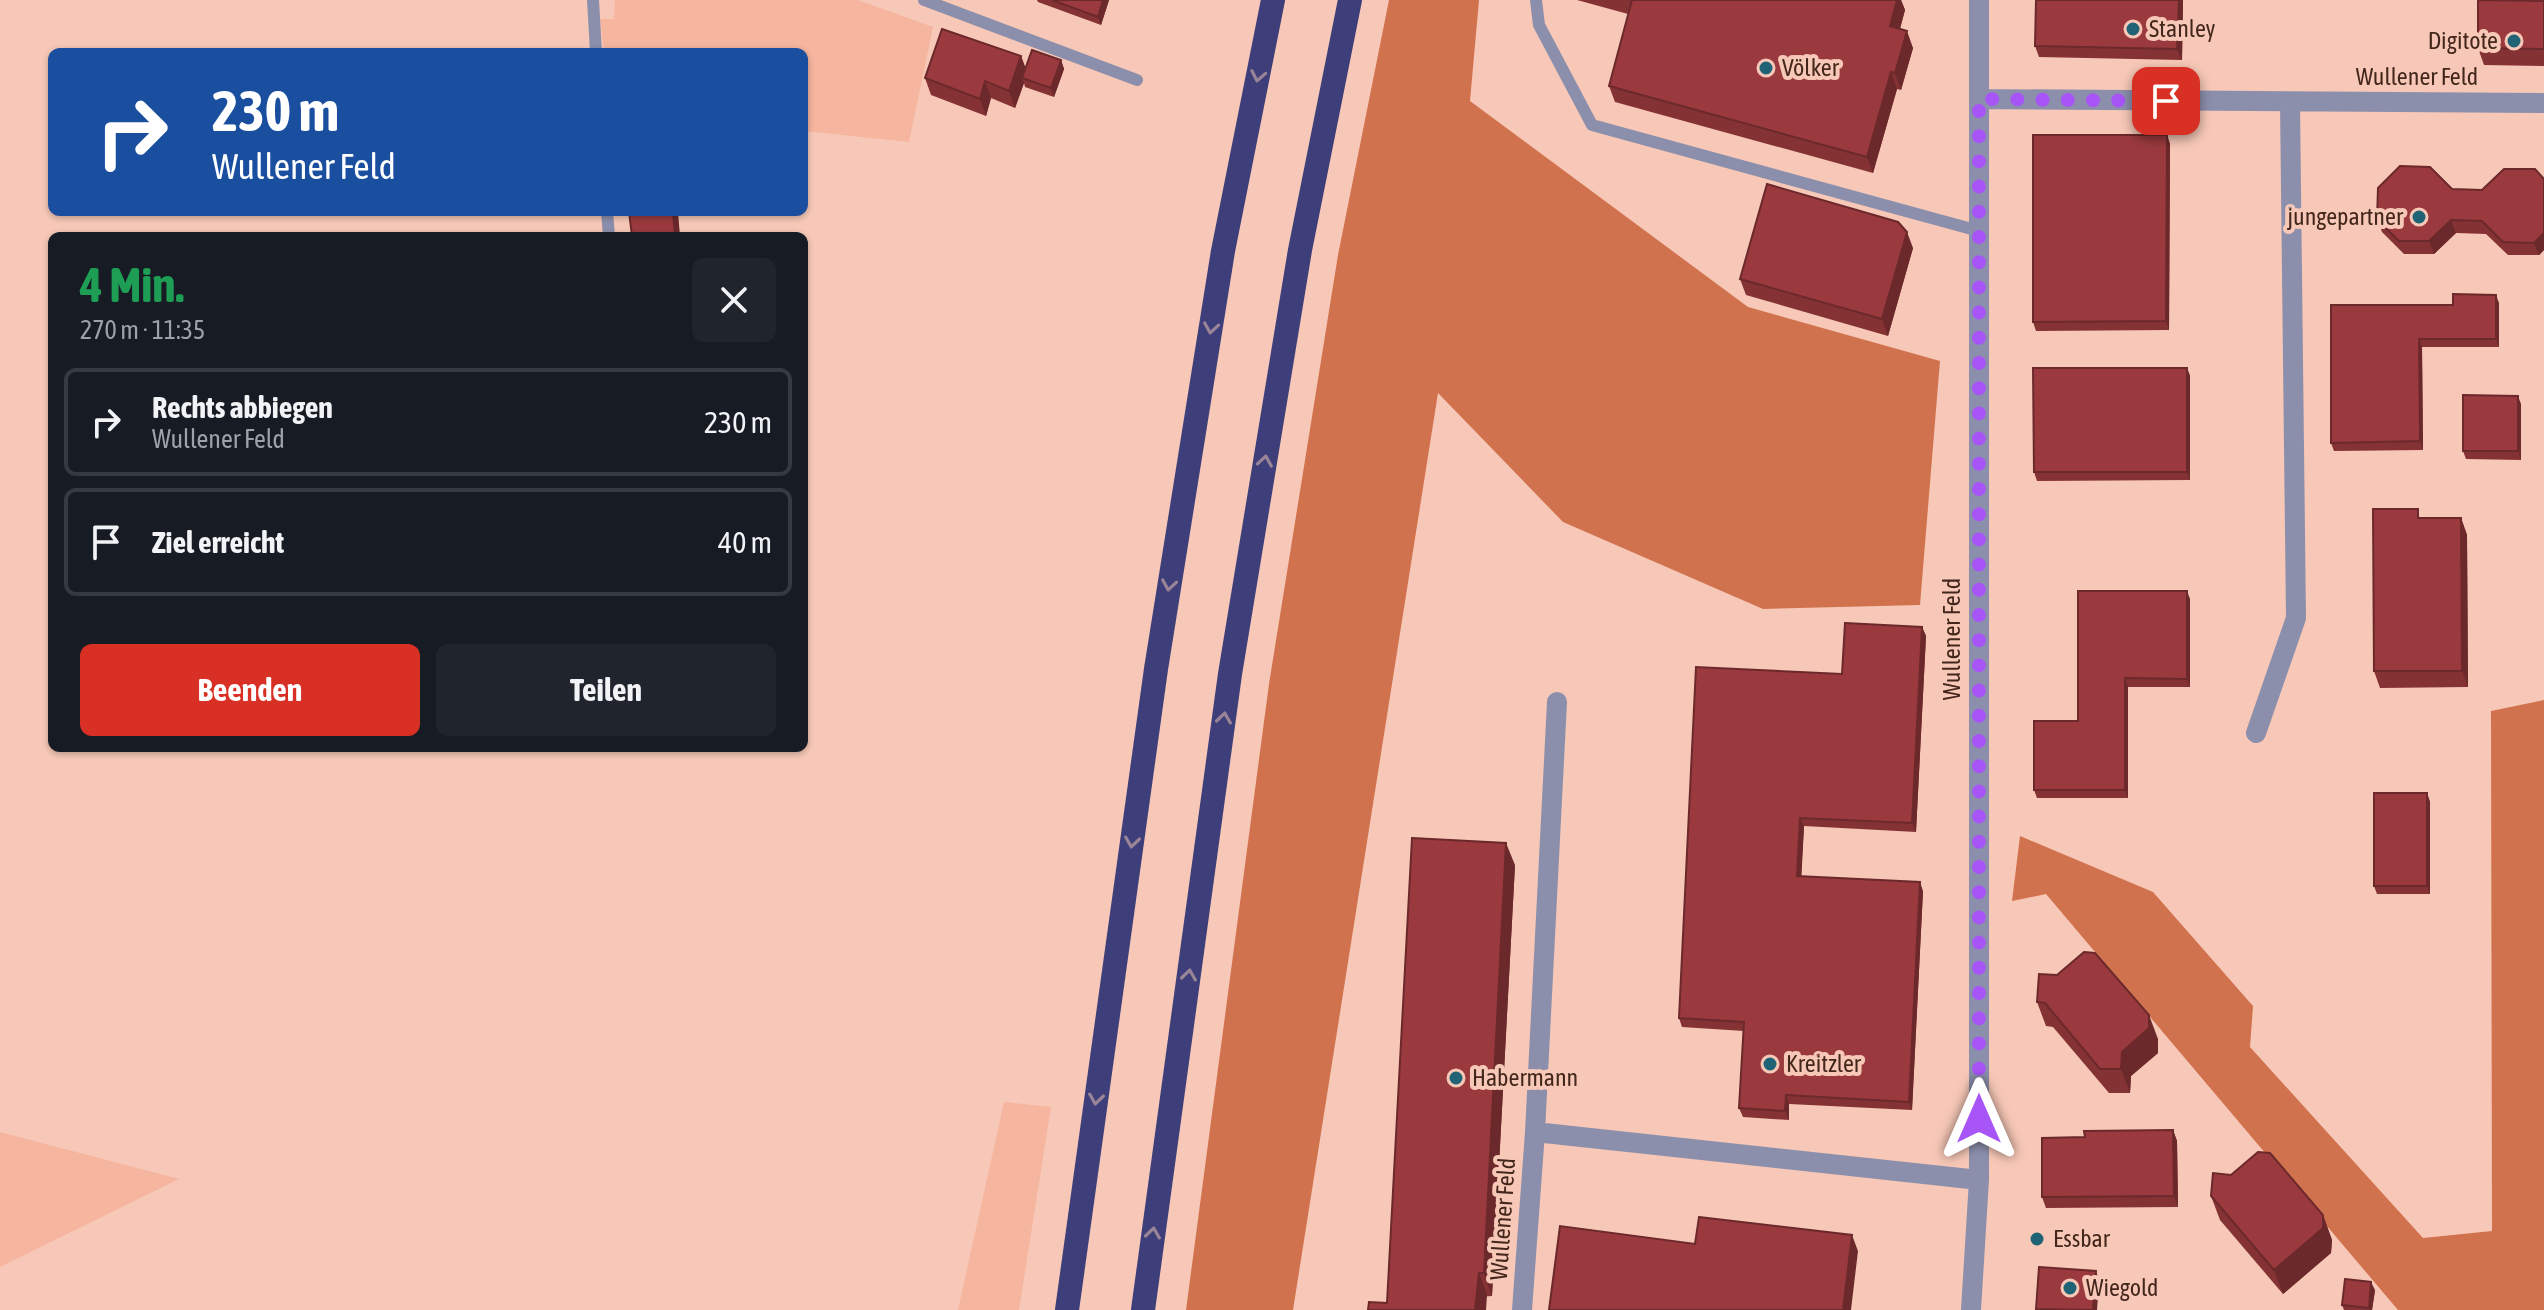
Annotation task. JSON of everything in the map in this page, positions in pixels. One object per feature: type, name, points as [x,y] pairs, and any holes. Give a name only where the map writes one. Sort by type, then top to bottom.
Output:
[{"type":"highway","points":[[1067,1310],[1161,638],[1223,251],[1273,0]]},
{"type":"highway","points":[[1143,1310],[1230,674],[1300,250],[1350,0]]},
{"type":"street","name":"Wullener Feld","points":[[1971,1310],[1979,1180],[1979,0]]},
{"type":"street","name":"Wullener Feld","points":[[1979,99],[2544,103]]},
{"type":"street","points":[[2256,733],[2296,618],[2290,103]]},
{"type":"street","name":"Wullener Feld","points":[[1522,1310],[1535,1132],[1557,702]]},
{"type":"street","name":"Wullener Feld","points":[[1535,1132],[1979,1180]]},
{"type":"lane","points":[[593,0],[596,48]]},
{"type":"lane","points":[[924,0],[1137,80]]},
{"type":"lane","points":[[1536,0],[1539,25],[1592,125],[1979,231]]},
{"type":"shaded area","points":[[615,0],[858,0],[933,27],[909,142],[808,131],[808,48],[604,48],[600,19],[614,19]]},
{"type":"shaded area","points":[[1389,0],[1479,0],[1470,101],[1748,307],[1940,361],[1920,605],[1763,609],[1563,522],[1438,393],[1293,1310],[1186,1310],[1269,684],[1338,255]]},
{"type":"shaded area","points":[[2544,700],[2544,1310],[2398,1310],[2046,894],[2012,901],[2020,836],[2153,892],[2253,1006],[2250,1047],[2423,1238],[2492,1231],[2491,711]]},
{"type":"shaded area","points":[[1004,1102],[1051,1107],[1019,1310],[958,1310]]},
{"type":"shaded area","points":[[0,1132],[179,1179],[0,1267]]},
{"type":"building","points":[[1052,0],[1103,0],[1098,17]]},
{"type":"building","name":"Völker","points":[[1632,0],[1897,0],[1890,26],[1907,31],[1895,73],[1891,72],[1867,157],[1609,86]]},
{"type":"building","name":"Stanley","points":[[2036,0],[2179,0],[2177,49],[2035,46]]},
{"type":"building","points":[[2478,0],[2544,1],[2544,49],[2478,48]]},
{"type":"building","points":[[942,29],[1021,56],[1009,91],[985,81],[980,99],[925,78]]},
{"type":"building","points":[[1032,50],[1061,60],[1051,88],[1022,78]]},
{"type":"building","points":[[2033,135],[2167,135],[2166,321],[2033,322]]},
{"type":"building","points":[[2400,166],[2430,167],[2452,189],[2482,190],[2504,169],[2535,169],[2544,179],[2544,233],[2534,243],[2503,242],[2482,221],[2451,220],[2429,241],[2399,241],[2377,219],[2378,188]]},
{"type":"building","points":[[1767,184],[1898,222],[1907,232],[1882,319],[1740,279]]},
{"type":"building","points":[[630,216],[673,216],[675,232],[632,232]]},
{"type":"building","points":[[2453,294],[2496,295],[2496,339],[2419,339],[2420,441],[2331,443],[2331,305],[2453,305]]},
{"type":"building","points":[[2033,368],[2187,368],[2187,472],[2034,472]]},
{"type":"building","points":[[2463,395],[2518,396],[2518,451],[2463,451]]},
{"type":"building","points":[[2373,509],[2418,509],[2418,518],[2461,518],[2462,671],[2374,671]]},
{"type":"building","points":[[2078,591],[2187,591],[2187,679],[2125,678],[2125,790],[2034,790],[2034,721],[2078,721]]},
{"type":"building","points":[[1845,623],[1922,627],[1912,823],[1800,818],[1797,876],[1920,882],[1909,1102],[1786,1095],[1785,1111],[1739,1108],[1744,1022],[1679,1018],[1696,667],[1842,674]]},
{"type":"building","points":[[2374,793],[2427,793],[2427,886],[2374,886]]},
{"type":"building","name":"Habermann","points":[[1412,838],[1506,843],[1484,1273],[1479,1273],[1475,1310],[1368,1310],[1369,1302],[1387,1303]]},
{"type":"building","points":[[2084,952],[2095,953],[2149,1015],[2149,1028],[2122,1052],[2121,1069],[2100,1069],[2045,1003],[2037,1002],[2039,974],[2057,975]]},
{"type":"building","points":[[2173,1130],[2174,1196],[2042,1197],[2042,1138],[2085,1137],[2084,1131]]},
{"type":"building","points":[[2258,1152],[2270,1153],[2323,1215],[2323,1228],[2274,1270],[2211,1196],[2213,1173],[2231,1175]]},
{"type":"building","points":[[1699,1217],[1852,1235],[1843,1310],[1549,1310],[1560,1226],[1695,1244]]},
{"type":"building","name":"Wiegold","points":[[2039,1267],[2096,1271],[2093,1310],[2036,1309]]},
{"type":"building","points":[[2345,1279],[2371,1282],[2369,1308],[2342,1305]]},
{"type":"place","name":"Stanley","points":[[2133,29]]},
{"type":"place","name":"Digitote","points":[[2514,41]]},
{"type":"place","name":"Völker","points":[[1766,68]]},
{"type":"place","name":"jungepartner","points":[[2419,217]]},
{"type":"place","name":"Kreitzler","points":[[1770,1064]]},
{"type":"place","name":"Habermann","points":[[1456,1078]]},
{"type":"place","name":"Essbar","points":[[2037,1239]]},
{"type":"place","name":"Wiegold","points":[[2070,1288]]},
{"type":"route","points":[[1979,1119],[1979,99],[2166,101]]}]
